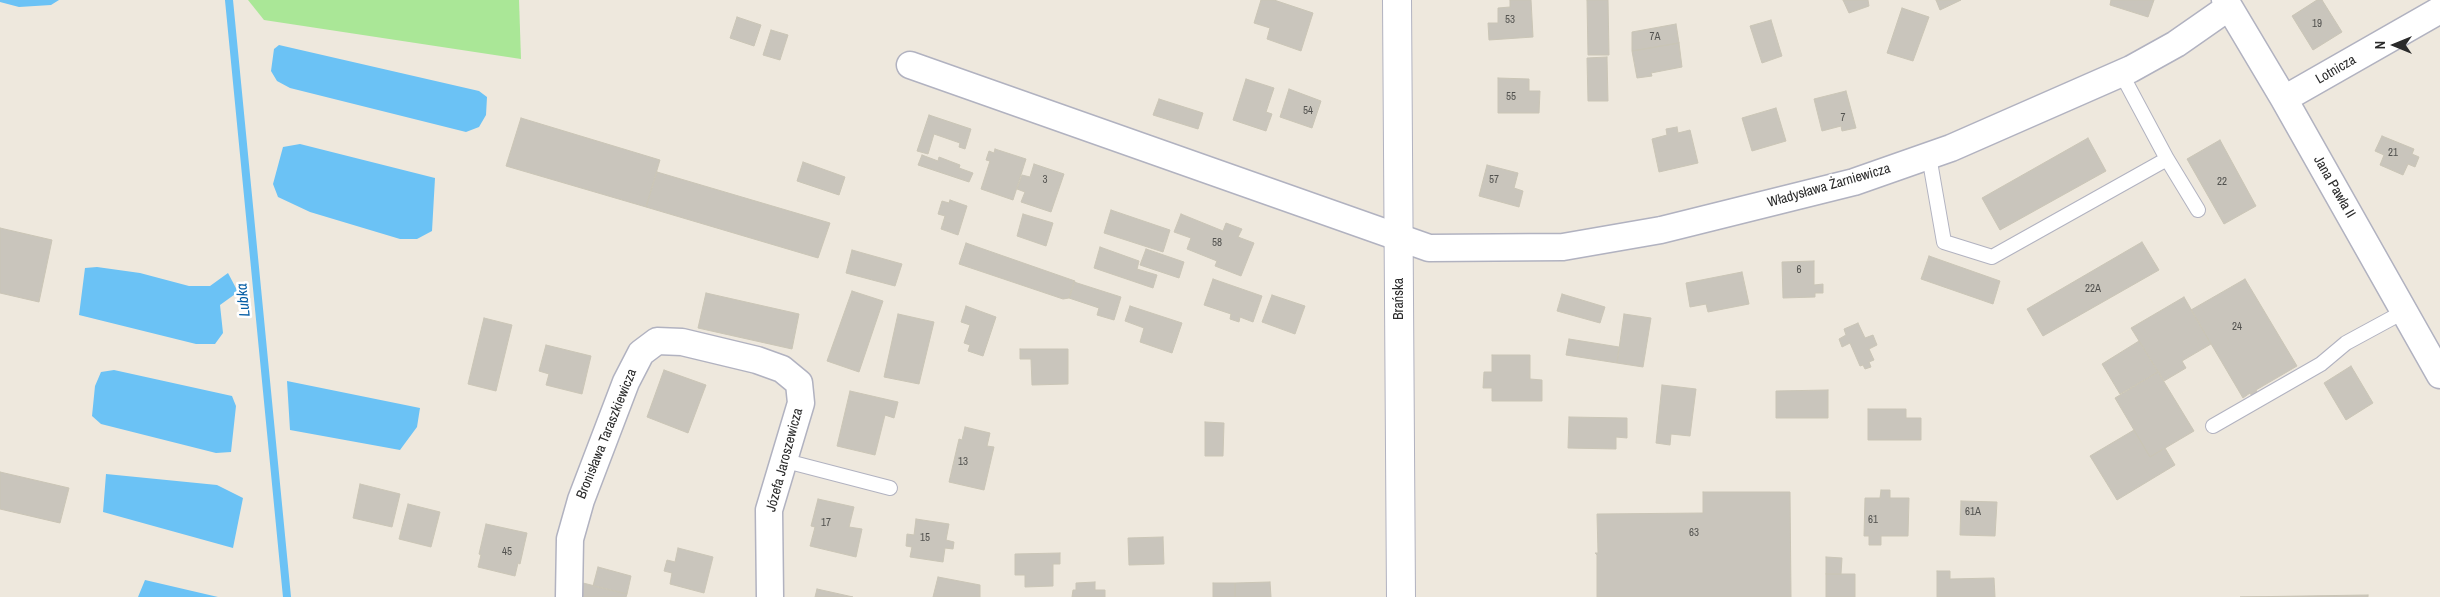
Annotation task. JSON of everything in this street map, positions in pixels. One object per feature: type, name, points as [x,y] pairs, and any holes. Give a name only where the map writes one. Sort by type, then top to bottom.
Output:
[{"type":"street","name":"Brańska","points":[[1397,0],[1401,597]]},
{"type":"street","name":"Władysława Żarniewicza","points":[[910,66],[1429,248],[1563,248],[1661,230],[1854,182],[1929,156],[2121,73],[2176,44],[2227,4]]},
{"type":"street","name":"Jana Pawła II","points":[[2227,4],[2284,100],[2440,375]]},
{"type":"street","name":"Lotnicza","points":[[2284,100],[2440,10]]},
{"type":"street","name":"Bronisława Taraszkiewicza","points":[[569,597],[570,539],[581,500],[626,382],[641,353],[657,341],[682,342],[757,360],[782,369],[799,383]]},
{"type":"street","name":"Józefa Jaroszewicza","points":[[770,597],[769,510],[782,460],[801,403],[799,383]]},
{"type":"lane","points":[[2121,73],[2167,159],[2198,210]]},
{"type":"lane","points":[[1929,156],[1944,242],[1992,257],[2167,159]]},
{"type":"lane","points":[[2213,426],[2321,364],[2346,343],[2405,311]]},
{"type":"lane","points":[[782,460],[890,488]]},
{"type":"green space","points":[[248,0],[519,0],[521,59],[264,20]]},
{"type":"water","points":[[0,0],[59,0],[51,5],[19,7],[0,2]]},
{"type":"water","points":[[279,45],[479,91],[487,97],[486,115],[479,127],[466,132],[290,88],[277,81],[271,71],[274,49]]},
{"type":"water","points":[[300,144],[435,178],[432,231],[417,239],[400,239],[310,212],[278,197],[273,184],[283,147]]},
{"type":"water","points":[[97,267],[140,273],[189,286],[210,286],[228,273],[238,292],[220,305],[223,333],[215,344],[196,344],[79,315],[85,268]]},
{"type":"water","points":[[114,370],[232,396],[236,406],[231,452],[216,453],[101,424],[92,416],[95,386],[101,372]]},
{"type":"water","points":[[287,381],[420,408],[417,427],[400,450],[290,430]]},
{"type":"water","points":[[106,474],[217,485],[243,498],[233,548],[103,512]]},
{"type":"water","points":[[145,580],[218,597],[138,597]]},
{"type":"building","points":[[1261,0],[1274,0],[1313,13],[1301,51],[1267,39],[1270,28],[1254,23]]},
{"type":"building","points":[[1510,0],[1531,0],[1533,37],[1489,40],[1488,23],[1498,23],[1498,8],[1510,7]]},
{"type":"building","points":[[1587,0],[1608,0],[1609,55],[1588,55]]},
{"type":"building","points":[[1843,0],[1868,0],[1869,6],[1849,13]]},
{"type":"building","points":[[1936,0],[1961,0],[1940,10]]},
{"type":"building","points":[[2111,0],[2154,0],[2148,17],[2110,5]]},
{"type":"building","points":[[2317,0],[2322,0],[2342,32],[2313,50],[2292,16]]},
{"type":"building","points":[[1902,8],[1929,17],[1913,61],[1887,53]]},
{"type":"building","points":[[737,17],[761,25],[754,46],[730,38]]},
{"type":"building","points":[[1771,20],[1782,56],[1762,63],[1750,26]]},
{"type":"building","points":[[1676,24],[1679,43],[1632,51],[1632,32]]},
{"type":"building","points":[[771,30],[788,35],[780,60],[763,55]]},
{"type":"building","points":[[1679,43],[1682,67],[1651,73],[1652,76],[1637,78],[1632,51]]},
{"type":"building","points":[[1607,57],[1608,101],[1588,101],[1587,58]]},
{"type":"building","points":[[1498,78],[1529,79],[1529,91],[1540,91],[1539,113],[1498,113]]},
{"type":"building","points":[[1246,79],[1274,88],[1266,112],[1272,114],[1266,131],[1233,120]]},
{"type":"building","points":[[1289,89],[1321,101],[1312,128],[1280,117]]},
{"type":"building","points":[[1846,91],[1856,128],[1842,131],[1841,126],[1822,131],[1814,99]]},
{"type":"building","points":[[1159,99],[1203,113],[1198,129],[1153,115]]},
{"type":"building","points":[[1776,108],[1786,141],[1752,151],[1742,118]]},
{"type":"building","points":[[929,115],[971,129],[965,149],[959,147],[960,143],[934,134],[928,154],[917,151]]},
{"type":"building","points":[[521,118],[660,160],[646,207],[506,166]]},
{"type":"building","points":[[1677,127],[1678,133],[1690,130],[1698,163],[1659,172],[1652,139],[1667,135],[1666,129]]},
{"type":"building","points":[[2382,136],[2414,149],[2412,154],[2419,157],[2415,167],[2408,164],[2403,175],[2380,165],[2384,155],[2375,151]]},
{"type":"building","points":[[2088,138],[2106,171],[2000,230],[1982,198]]},
{"type":"building","points":[[2220,140],[2256,206],[2224,224],[2187,159]]},
{"type":"building","points":[[995,149],[1026,159],[1013,200],[981,189],[990,161],[986,160],[989,151],[994,153]]},
{"type":"building","points":[[922,155],[938,161],[939,157],[960,165],[959,168],[973,173],[969,182],[918,165]]},
{"type":"building","points":[[803,162],[845,177],[839,195],[797,181]]},
{"type":"building","points":[[1034,164],[1064,174],[1051,212],[1021,202],[1025,192],[1017,189],[1022,175],[1030,177]]},
{"type":"building","points":[[1487,165],[1518,173],[1514,188],[1523,191],[1519,207],[1479,196]]},
{"type":"building","points":[[657,172],[830,223],[818,258],[646,207]]},
{"type":"building","points":[[950,200],[967,206],[958,235],[941,229],[945,216],[938,214],[942,201],[949,203]]},
{"type":"building","points":[[1111,210],[1170,230],[1163,252],[1104,233]]},
{"type":"building","points":[[1023,214],[1053,223],[1046,246],[1017,236]]},
{"type":"building","points":[[1181,214],[1223,231],[1226,223],[1242,229],[1238,237],[1254,243],[1241,276],[1215,266],[1217,261],[1187,249],[1191,238],[1174,232]]},
{"type":"building","points":[[0,228],[52,240],[39,302],[0,293]]},
{"type":"building","points":[[2142,242],[2159,270],[2043,336],[2027,309]]},
{"type":"building","points":[[966,243],[1075,281],[1069,298],[1063,299],[959,264]]},
{"type":"building","points":[[1100,247],[1139,261],[1137,269],[1157,275],[1153,288],[1094,268]]},
{"type":"building","points":[[1146,249],[1184,262],[1179,278],[1140,265]]},
{"type":"building","points":[[852,250],[902,264],[895,286],[846,273]]},
{"type":"building","points":[[1929,256],[2000,281],[1993,304],[1921,279]]},
{"type":"building","points":[[1814,261],[1814,285],[1823,284],[1823,293],[1815,293],[1815,297],[1783,298],[1782,262]]},
{"type":"building","points":[[1742,272],[1749,304],[1708,312],[1706,304],[1690,307],[1686,283]]},
{"type":"building","points":[[1213,279],[1262,296],[1253,322],[1240,317],[1239,322],[1230,319],[1231,314],[1204,305]]},
{"type":"building","points":[[2245,279],[2297,366],[2256,390],[2259,395],[2253,398],[2250,393],[2243,398],[2191,310]]},
{"type":"building","points":[[1074,282],[1121,297],[1114,320],[1097,315],[1099,308],[1069,298]]},
{"type":"building","points":[[852,291],[883,301],[859,372],[827,361]]},
{"type":"building","points":[[706,293],[799,314],[792,349],[698,328]]},
{"type":"building","points":[[1562,294],[1605,307],[1600,323],[1557,311]]},
{"type":"building","points":[[1272,295],[1305,306],[1295,334],[1262,322]]},
{"type":"building","points":[[2184,297],[2211,344],[2182,361],[2186,368],[2164,381],[2131,328]]},
{"type":"building","points":[[966,306],[996,317],[983,356],[968,351],[970,345],[964,343],[970,325],[961,322]]},
{"type":"building","points":[[1130,306],[1182,323],[1172,353],[1140,342],[1144,328],[1125,321]]},
{"type":"building","points":[[898,314],[934,322],[919,384],[884,377]]},
{"type":"building","points":[[1624,314],[1651,318],[1643,367],[1617,363]]},
{"type":"building","points":[[484,318],[512,325],[496,391],[468,384]]},
{"type":"building","points":[[1858,323],[1865,338],[1873,335],[1877,345],[1869,349],[1874,360],[1869,362],[1871,367],[1865,369],[1863,365],[1860,366],[1850,343],[1842,347],[1839,339],[1846,335],[1844,329]]},
{"type":"building","points":[[1569,339],[1619,347],[1617,363],[1566,355]]},
{"type":"building","points":[[2139,341],[2158,372],[2120,394],[2102,364]]},
{"type":"building","points":[[546,345],[591,356],[582,394],[546,385],[549,374],[539,371]]},
{"type":"building","points":[[1020,349],[1068,349],[1068,384],[1032,385],[1031,359],[1020,359]]},
{"type":"building","points":[[1492,355],[1530,355],[1530,379],[1542,380],[1542,401],[1492,401],[1492,388],[1483,388],[1484,372],[1492,372]]},
{"type":"building","points":[[2351,366],[2373,403],[2346,420],[2324,383]]},
{"type":"building","points":[[664,370],[706,385],[688,433],[647,417]]},
{"type":"building","points":[[2158,372],[2194,431],[2150,457],[2115,398]]},
{"type":"building","points":[[1662,385],[1696,389],[1690,436],[1671,434],[1670,445],[1656,443]]},
{"type":"building","points":[[1828,390],[1828,418],[1776,418],[1776,391]]},
{"type":"building","points":[[850,391],[898,402],[894,418],[885,415],[875,455],[837,446]]},
{"type":"building","points":[[1868,409],[1906,409],[1906,418],[1921,418],[1921,440],[1868,440]]},
{"type":"building","points":[[1569,417],[1627,418],[1627,438],[1616,437],[1616,449],[1568,448]]},
{"type":"building","points":[[1205,422],[1224,423],[1223,456],[1205,456]]},
{"type":"building","points":[[965,427],[990,433],[987,446],[994,447],[984,490],[949,482],[959,439],[962,440]]},
{"type":"building","points":[[2134,430],[2150,457],[2165,448],[2175,465],[2117,500],[2090,456]]},
{"type":"building","points":[[0,472],[69,488],[60,523],[0,509]]},
{"type":"building","points":[[360,484],[400,494],[392,527],[353,518]]},
{"type":"building","points":[[1881,490],[1890,490],[1890,498],[1909,498],[1908,536],[1881,536],[1881,545],[1869,545],[1869,536],[1864,536],[1865,498],[1880,498]]},
{"type":"building","points":[[1703,492],[1790,492],[1791,597],[1597,597],[1597,555],[1595,553],[1598,553],[1597,514],[1703,513]]},
{"type":"building","points":[[818,499],[854,507],[849,527],[862,529],[856,557],[810,546],[815,527],[811,526]]},
{"type":"building","points":[[1961,501],[1997,502],[1995,536],[1960,535]]},
{"type":"building","points":[[408,504],[440,512],[431,547],[399,539]]},
{"type":"building","points":[[916,519],[949,524],[946,540],[954,542],[953,549],[945,548],[943,562],[910,557],[912,547],[906,546],[907,534],[914,535]]},
{"type":"building","points":[[486,524],[527,533],[520,564],[518,563],[515,576],[478,567]]},
{"type":"building","points":[[1163,537],[1164,564],[1129,565],[1128,538]]},
{"type":"building","points":[[678,548],[713,557],[704,593],[670,584],[672,573],[664,571],[667,560],[675,562]]},
{"type":"building","points":[[1060,553],[1060,564],[1053,564],[1053,586],[1025,587],[1025,575],[1015,575],[1015,554]]},
{"type":"building","points":[[1826,557],[1842,558],[1841,574],[1826,574]]},
{"type":"building","points":[[598,567],[631,576],[627,594],[593,586]]},
{"type":"building","points":[[1937,571],[1950,571],[1950,579],[1994,578],[1995,597],[1937,597]]},
{"type":"building","points":[[1826,574],[1855,574],[1855,597],[1826,597]]},
{"type":"building","points":[[938,577],[980,585],[980,597],[933,597]]},
{"type":"building","points":[[579,582],[627,594],[626,597],[579,597]]},
{"type":"building","points":[[1095,582],[1095,590],[1105,590],[1105,597],[1072,597],[1073,590],[1076,590],[1076,583]]},
{"type":"building","points":[[1270,582],[1271,597],[1235,597],[1235,583]]},
{"type":"building","points":[[1213,583],[1235,583],[1235,597],[1213,597]]},
{"type":"building","points":[[817,589],[853,597],[815,597]]},
{"type":"building","points":[[2368,595],[2368,597],[2240,597]]},
{"type":"waterway","name":"Lubka","points":[[229,0],[287,597]]}]
